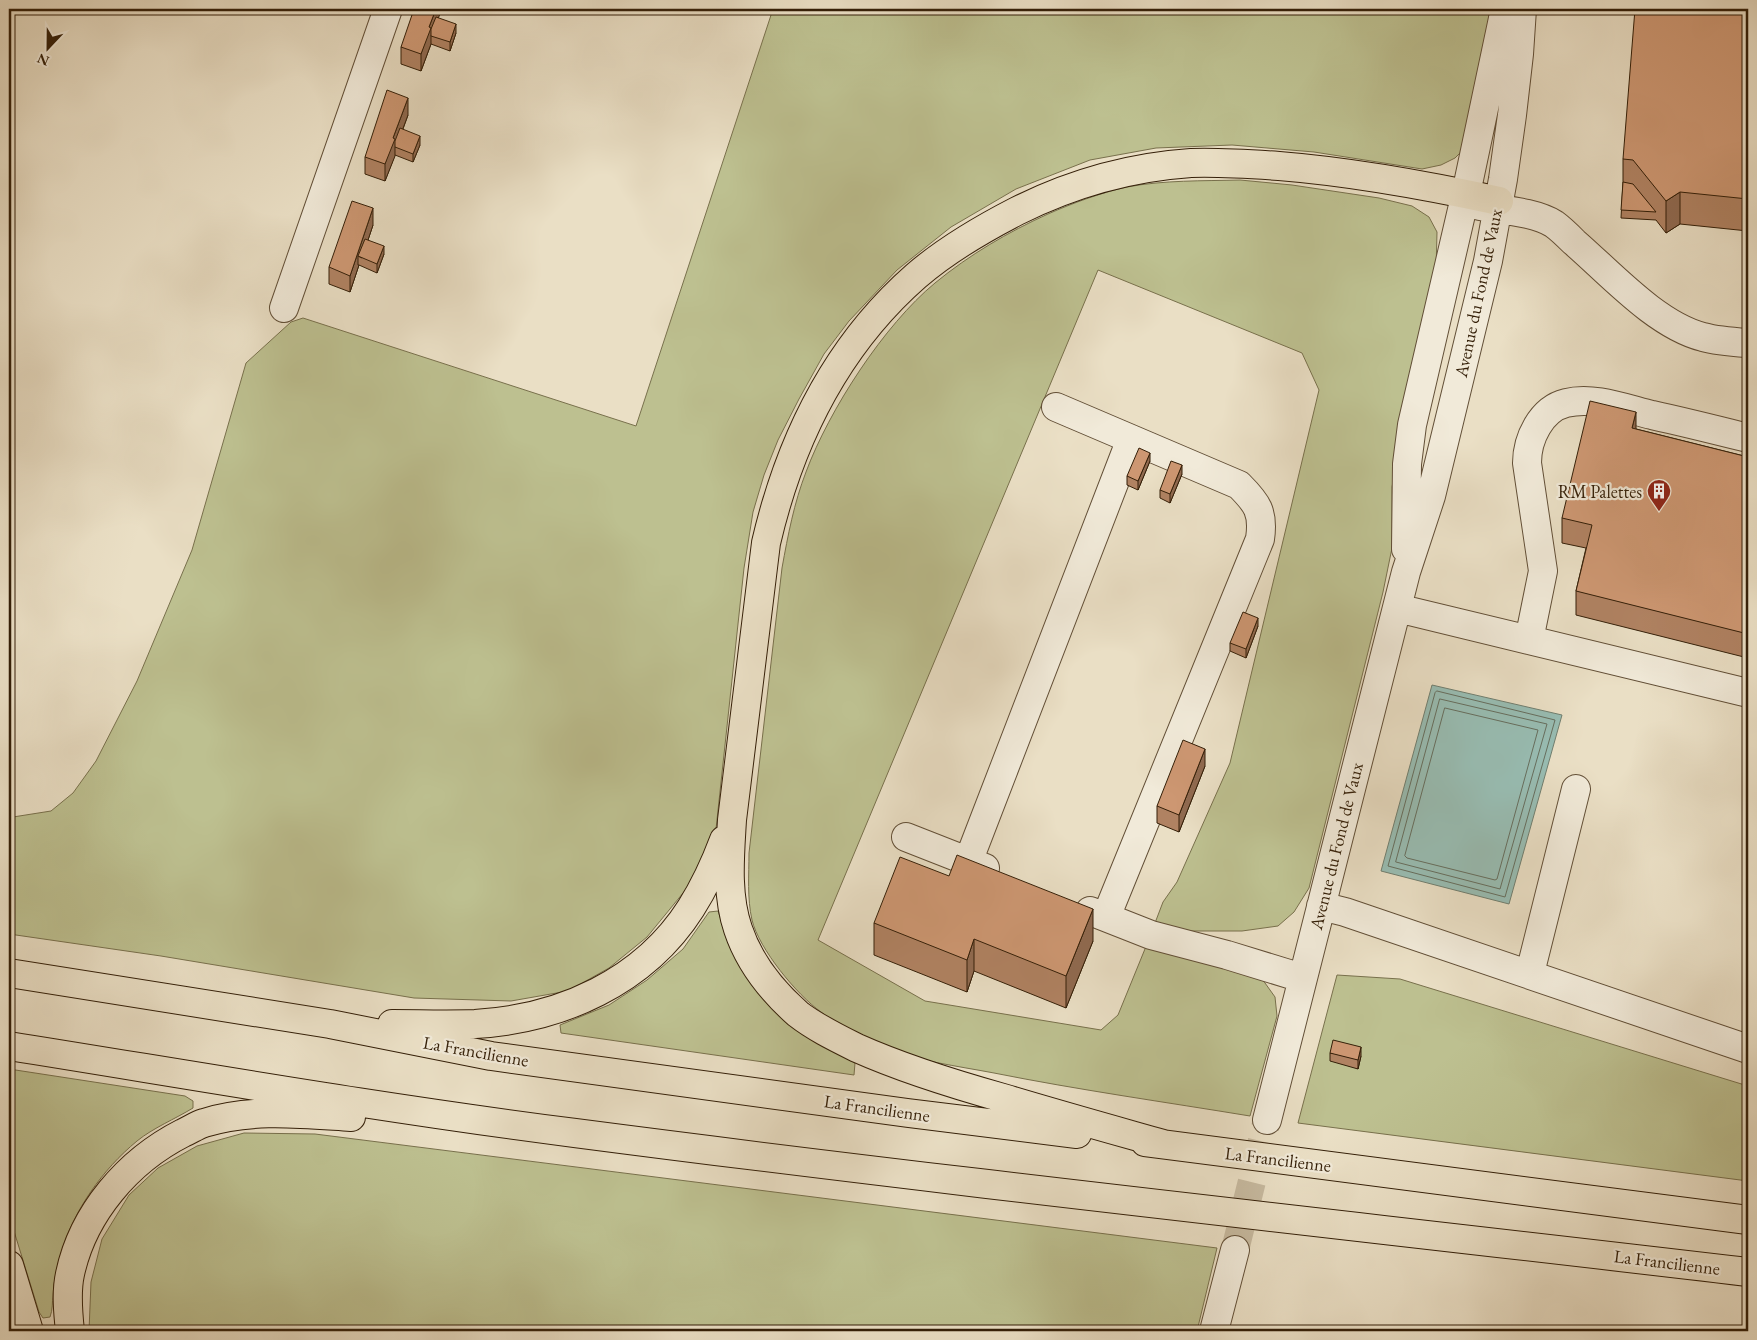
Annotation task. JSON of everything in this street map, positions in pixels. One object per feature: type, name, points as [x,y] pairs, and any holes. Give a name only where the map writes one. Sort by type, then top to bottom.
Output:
[{"type":"highway","points":[[1163,1144],[964,1087],[893,1064],[833,1036],[799,1014],[772,989],[750,956],[737,928],[731,897],[732,820],[766,543],[776,502],[790,459],[810,416],[829,382],[851,348],[880,312],[916,276],[951,250],[990,226],[1046,197],[1102,178],[1142,169],[1191,163],[1304,168],[1384,178],[1498,205]]},
{"type":"highway","points":[[330,1024],[476,1024],[531,1017],[590,997],[616,983],[647,959],[670,937],[691,909],[711,874],[732,820]]},
{"type":"highway","name":"La Francilienne","points":[[9,973],[330,1024],[491,1056],[898,1111],[1748,1220]]},
{"type":"highway","name":"La Francilienne","points":[[9,1046],[307,1094],[571,1133],[901,1174],[1748,1272]]},
{"type":"highway","points":[[70,1331],[68,1313],[69,1275],[82,1236],[102,1201],[127,1173],[166,1142],[203,1123],[242,1115],[294,1113],[571,1133]]},
{"type":"highway","points":[[9,1265],[29,1331]]},
{"type":"street","points":[[284,308],[388,9]]},
{"type":"street","name":"Avenue du Fond de Vaux","points":[[1406,572],[1406,464],[1412,425],[1465,198],[1505,9]]},
{"type":"street","name":"Avenue du Fond de Vaux","points":[[1266,1120],[1406,572],[1433,486],[1477,311],[1498,205],[1512,115],[1522,9]]},
{"type":"street","points":[[1498,205],[1554,225],[1636,297],[1666,320],[1702,337],[1720,341],[1748,343]]},
{"type":"street","points":[[1529,640],[1543,571],[1527,453],[1530,441],[1545,415],[1556,406],[1564,403],[1592,400],[1748,438]]},
{"type":"street","points":[[1056,407],[1239,485],[1255,500],[1263,523],[1260,539],[1106,917]]},
{"type":"street","points":[[968,862],[1131,440]]},
{"type":"street","points":[[1397,608],[1748,693]]},
{"type":"street","points":[[1530,974],[1576,789]]},
{"type":"street","points":[[906,836],[1005,876]]},
{"type":"street","points":[[1069,902],[1150,935],[1228,955],[1302,978]]},
{"type":"street","points":[[1321,906],[1345,912],[1748,1049]]},
{"type":"street","points":[[1214,1331],[1235,1250]]},
{"type":"green space","points":[[773,9],[1496,9],[1465,148],[1455,158],[1441,165],[1422,169],[1314,152],[1232,145],[1156,148],[1090,160],[1016,189],[951,227],[897,270],[849,321],[824,354],[778,440],[764,475],[753,512],[744,568],[716,829],[710,851],[697,876],[647,937],[609,968],[568,991],[511,1001],[414,998],[161,956],[9,934],[9,816],[51,811],[73,793],[96,761],[137,681],[192,550],[246,363],[291,322],[303,318],[636,426]]},
{"type":"green space","points":[[1240,180],[1292,185],[1379,198],[1412,206],[1429,217],[1437,232],[1436,273],[1392,487],[1392,548],[1383,592],[1309,888],[1294,912],[1278,926],[1242,931],[1184,931],[1155,923],[1163,902],[1177,882],[1230,763],[1319,390],[1302,353],[1098,270],[818,940],[925,1001],[1101,1030],[1118,1015],[1147,944],[1260,976],[1275,997],[1277,1016],[1250,1116],[924,1060],[883,1048],[859,1037],[836,1023],[801,995],[780,971],[762,944],[750,912],[749,853],[782,568],[795,507],[806,472],[816,448],[843,396],[878,345],[916,301],[935,283],[975,254],[1018,228],[1077,202],[1107,192],[1155,183]]},
{"type":"green space","points":[[718,911],[731,949],[752,984],[818,1042],[855,1063],[854,1075],[561,1033],[560,1025],[609,1005],[647,980],[683,949],[709,912]]},
{"type":"green space","points":[[1337,975],[1400,979],[1748,1086],[1748,1181],[1298,1123]]},
{"type":"green space","points":[[9,1069],[185,1096],[193,1101],[193,1108],[143,1136],[124,1152],[91,1192],[73,1221],[61,1253],[53,1289],[50,1317],[43,1318],[39,1312],[9,1215]]},
{"type":"green space","points":[[244,1133],[315,1134],[1217,1248],[1197,1331],[89,1331],[91,1282],[102,1239],[129,1195],[158,1168],[197,1146]]},
{"type":"water","points":[[1432,685],[1562,715],[1509,904],[1381,871]]},
{"type":"building","points":[[414,9],[436,9],[421,54],[401,47]]},
{"type":"building","points":[[1635,9],[1748,9],[1748,199],[1680,192],[1666,201],[1633,160],[1623,159]]},
{"type":"building","points":[[436,17],[456,24],[450,42],[431,36],[431,29]]},
{"type":"building","points":[[387,90],[408,98],[385,164],[365,157]]},
{"type":"building","points":[[400,128],[420,136],[413,154],[395,147],[395,141]]},
{"type":"building","points":[[1623,182],[1633,184],[1656,212],[1621,210]]},
{"type":"building","points":[[352,201],[373,208],[350,276],[329,267]]},
{"type":"building","points":[[365,239],[384,246],[377,264],[358,256]]},
{"type":"building","name":"RM Palettes","points":[[1590,401],[1636,412],[1632,428],[1748,457],[1748,634],[1576,591],[1592,525],[1562,518]]},
{"type":"building","points":[[1139,448],[1150,453],[1138,481],[1127,476]]},
{"type":"building","points":[[1171,461],[1182,465],[1170,494],[1160,490]]},
{"type":"building","points":[[1243,612],[1258,618],[1246,649],[1230,643]]},
{"type":"building","points":[[1183,740],[1205,749],[1179,815],[1157,806]]},
{"type":"building","points":[[957,855],[1093,909],[1066,976],[974,939],[967,960],[874,923],[900,857],[949,876]]},
{"type":"building","points":[[1333,1040],[1361,1047],[1358,1060],[1330,1053]]},
{"type":"tunnel","points":[[1235,1250],[1267,1120]]},
{"type":"place","name":"RM Palettes","points":[[1659,512]]}]
